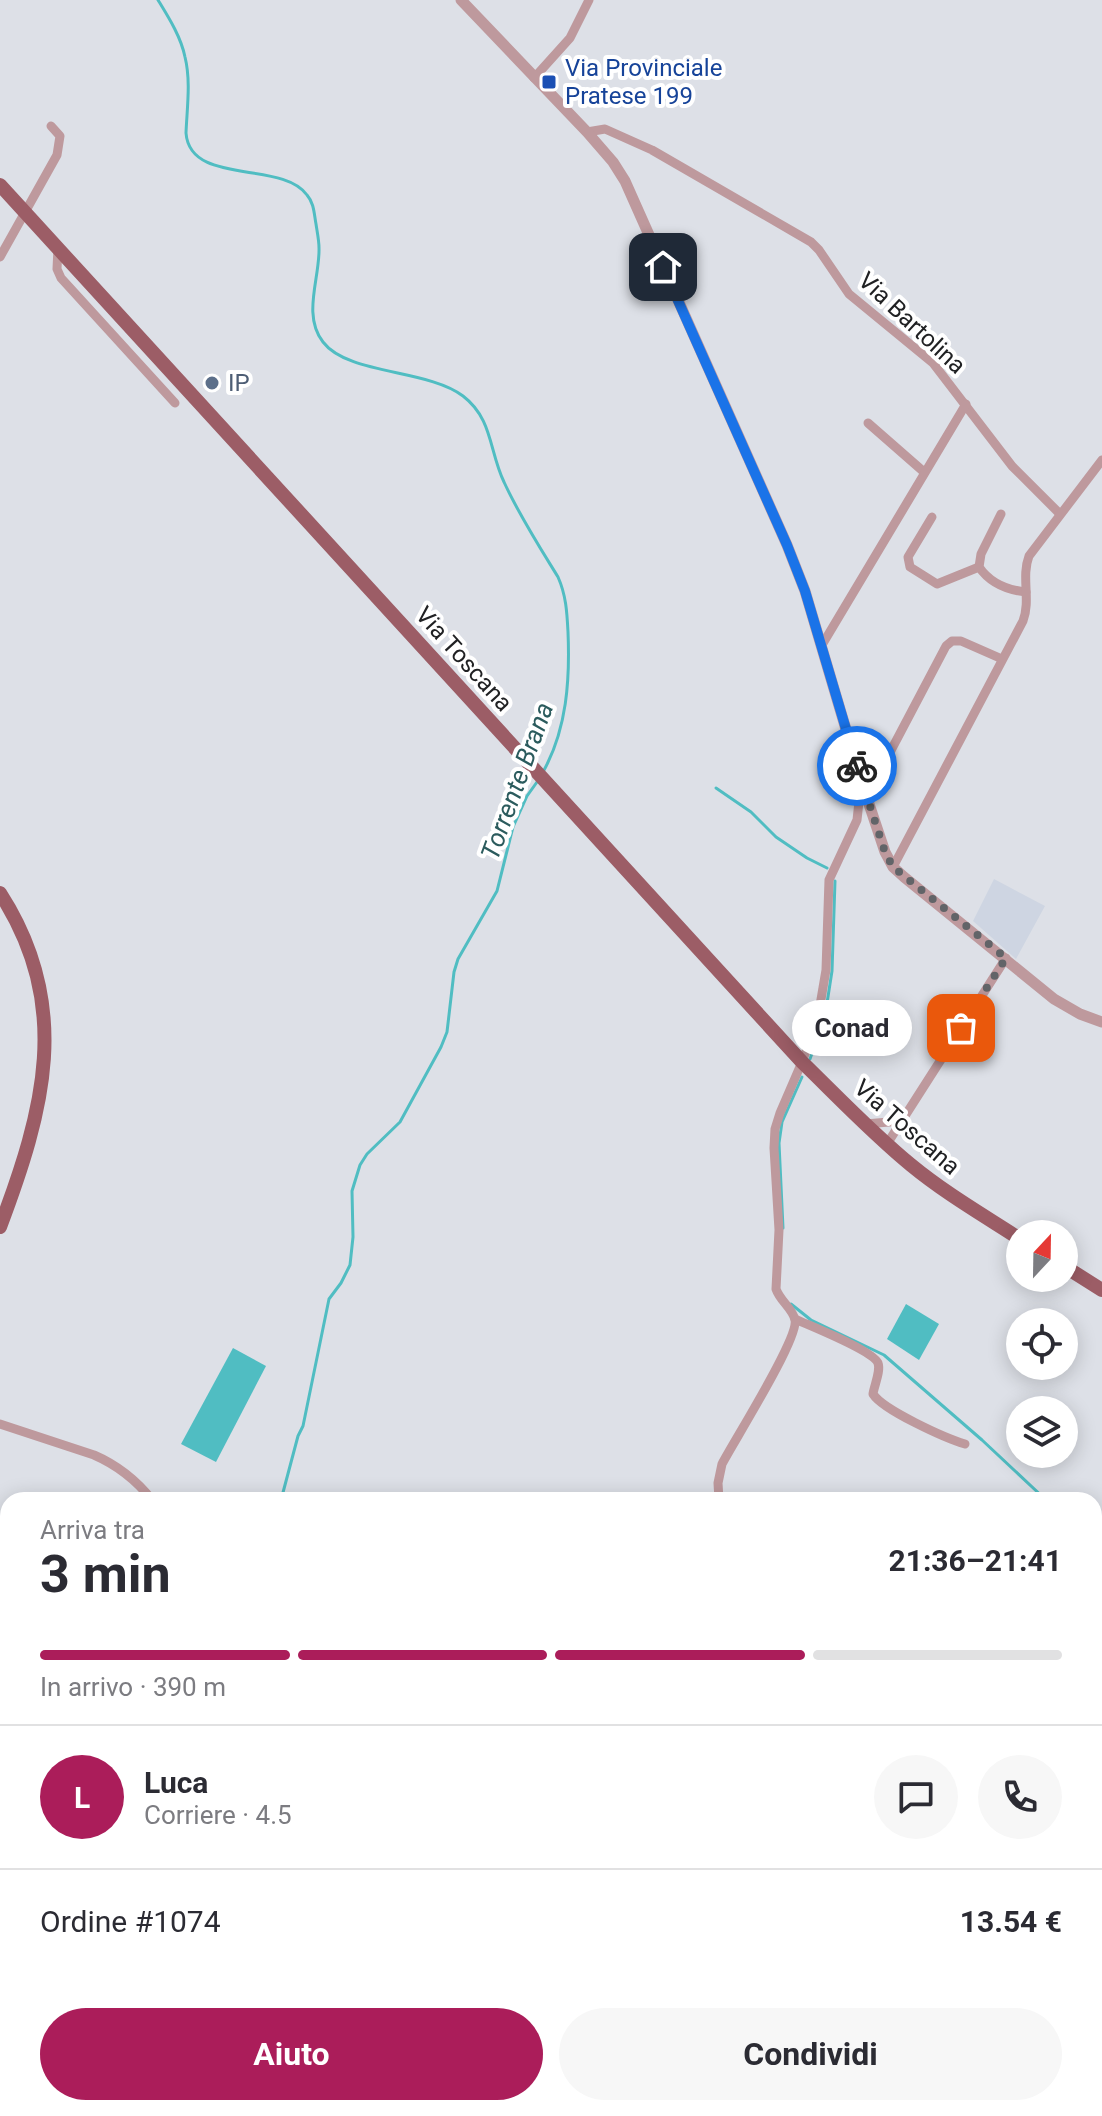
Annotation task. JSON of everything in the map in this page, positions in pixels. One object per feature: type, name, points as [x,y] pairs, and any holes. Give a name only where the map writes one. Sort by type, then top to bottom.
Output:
[{"type":"main road","name":"Via Toscana","points":[[0,185],[802,1062],[887,1144],[940,1187],[1006,1230]]},
{"type":"main road","points":[[0,893],[31,954],[38,978],[45,1033],[45,1059],[36,1114],[16,1186],[0,1227]]},
{"type":"main road","points":[[1078,1275],[1102,1290]]},
{"type":"street","points":[[461,0],[587,132],[625,181],[805,591],[861,780],[893,867],[1054,999],[1102,1022]]},
{"type":"street","points":[[534,78],[570,38],[589,0]]},
{"type":"street","points":[[0,257],[57,155],[60,136],[51,126]]},
{"type":"street","name":"Via Bartolina","points":[[587,132],[600,129],[610,131],[652,150],[811,242],[849,294],[933,363],[1021,476],[1060,514]]},
{"type":"street","points":[[58,248],[56,264],[61,278],[175,403]]},
{"type":"street","points":[[822,645],[966,404]]},
{"type":"street","points":[[868,423],[924,472]]},
{"type":"street","points":[[893,867],[1025,617],[1025,569],[1029,556],[1102,460]]},
{"type":"street","points":[[1001,514],[981,554],[979,567],[986,577],[1001,586],[1026,592]]},
{"type":"street","points":[[932,517],[908,557],[910,567],[937,584],[979,567]]},
{"type":"street","points":[[867,796],[946,646],[952,641],[961,641],[1002,659]]},
{"type":"street","points":[[861,780],[857,820],[829,880],[824,988],[817,1023],[780,1113],[774,1137],[779,1230],[776,1289],[795,1319],[857,1347],[876,1361],[878,1371],[873,1394],[881,1403],[965,1444]]},
{"type":"street","points":[[887,1144],[1006,958]]},
{"type":"street","points":[[865,1124],[901,1121]]},
{"type":"street","points":[[719,1492],[722,1464],[789,1343],[795,1319]]},
{"type":"street","points":[[0,1424],[103,1459],[116,1466],[145,1492]]},
{"type":"shaded area","points":[[994,879],[1045,906],[1016,959],[973,921]]},
{"type":"water","points":[[906,1304],[939,1324],[919,1360],[887,1339]]},
{"type":"water","points":[[233,1348],[266,1366],[216,1462],[181,1444]]},
{"type":"waterway","name":"Torrente Brana","points":[[158,0],[178,35],[187,66],[186,133],[191,149],[203,160],[219,167],[295,184],[311,201],[319,248],[314,320],[323,342],[350,361],[448,387],[473,405],[485,425],[504,482],[558,577],[566,604],[568,650],[565,704],[557,739],[543,772]]},
{"type":"waterway","name":"Torrente Brana","points":[[283,1492],[303,1426],[329,1299],[350,1265],[352,1191],[360,1165],[400,1122],[441,1047],[447,1032],[458,959],[497,891],[513,827],[537,782]]},
{"type":"waterway","points":[[716,788],[751,812],[776,837],[827,868]]},
{"type":"waterway","points":[[810,1059],[825,1016],[832,971],[835,881]]},
{"type":"waterway","points":[[783,1228],[779,1143],[782,1122],[802,1077]]},
{"type":"waterway","points":[[791,1304],[811,1320],[884,1355],[1037,1492]]},
{"type":"way so far","points":[[857,766],[887,859],[893,867],[1006,958],[961,1028]]},
{"type":"place","name":"Via Provinciale Pratese 199","points":[[549,82]]},
{"type":"place","name":"IP","points":[[212,383]]},
{"type":"place","name":"Conad","points":[[961,1028]]},
{"type":"route","points":[[663,267],[805,591],[857,766]]}]
